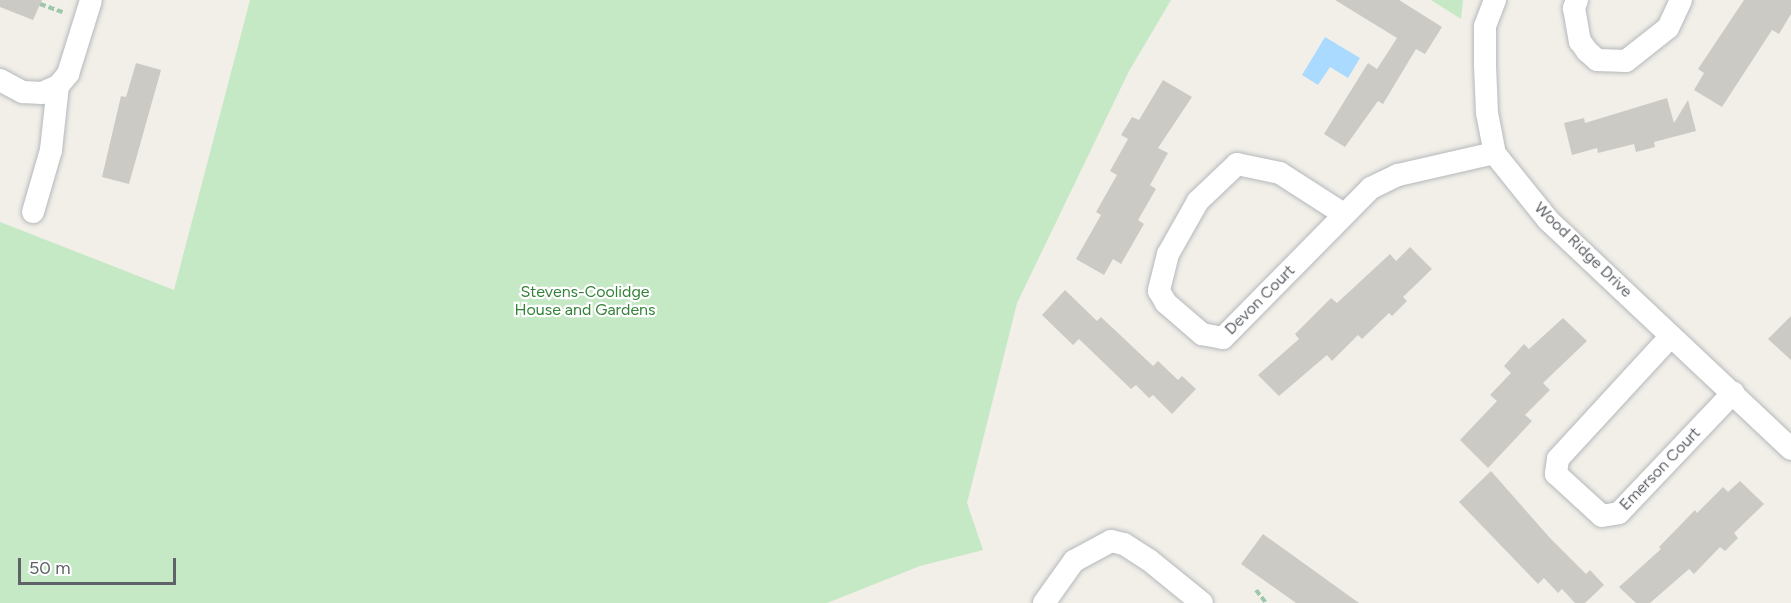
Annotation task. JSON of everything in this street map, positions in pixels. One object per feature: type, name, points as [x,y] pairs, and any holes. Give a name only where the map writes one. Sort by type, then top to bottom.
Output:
[{"type":"street","points":[[0,81],[23,92],[42,93],[58,86],[68,74],[91,0]]},
{"type":"street","name":"Wood Ridge Drive","points":[[1495,0],[1485,36],[1487,113],[1494,153],[1548,220],[1671,336],[1788,441]]},
{"type":"street","points":[[1577,0],[1574,8],[1580,41],[1587,51],[1597,60],[1626,61],[1668,28],[1681,0]]},
{"type":"street","points":[[33,212],[51,150],[58,86]]},
{"type":"street","name":"Devon Court","points":[[1342,213],[1280,173],[1237,164],[1198,201],[1168,254],[1159,291],[1166,303],[1202,334],[1223,338],[1342,213],[1371,188],[1398,175],[1494,153]]},
{"type":"street","name":"Emerson Court","points":[[1671,336],[1558,459],[1556,474],[1602,516],[1619,513],[1733,393]]},
{"type":"street","points":[[1044,603],[1074,561],[1111,541],[1124,544],[1149,560],[1202,603]]},
{"type":"path","points":[[1256,590],[1266,603]]},
{"type":"green space","name":"Stevens-Coolidge House and Gardens","points":[[250,0],[1171,0],[1129,71],[1017,303],[967,503],[983,550],[920,566],[827,603],[0,603],[0,222],[174,290]]},
{"type":"green space","points":[[1431,0],[1463,0],[1461,19]]},
{"type":"water","points":[[1325,37],[1360,58],[1348,78],[1330,67],[1318,85],[1302,75]]},
{"type":"building","points":[[0,0],[42,0],[33,20],[0,7]]},
{"type":"building","points":[[1335,0],[1399,0],[1442,27],[1425,54],[1416,49],[1383,104],[1378,101],[1345,147],[1324,134],[1368,63],[1377,69],[1397,38]]},
{"type":"building","points":[[1744,0],[1791,0],[1791,14],[1779,34],[1772,30],[1722,107],[1694,90],[1704,73],[1698,69]]},
{"type":"building","points":[[136,63],[161,70],[129,184],[102,177],[121,96],[126,97]]},
{"type":"building","points":[[1163,80],[1192,97],[1158,148],[1168,153],[1150,185],[1156,189],[1138,220],[1144,224],[1121,264],[1113,259],[1104,275],[1076,259],[1101,215],[1096,212],[1117,175],[1110,171],[1128,139],[1121,135],[1132,117],[1139,120]]},
{"type":"building","points":[[1667,98],[1674,123],[1688,100],[1696,131],[1654,142],[1655,147],[1636,152],[1634,144],[1598,153],[1597,148],[1572,155],[1564,123],[1584,118],[1585,123]]},
{"type":"building","points":[[1410,247],[1432,269],[1403,297],[1407,301],[1392,316],[1389,313],[1362,339],[1358,335],[1332,361],[1327,355],[1279,396],[1258,375],[1299,339],[1295,334],[1331,298],[1337,303],[1390,254],[1396,261]]},
{"type":"building","points":[[1065,290],[1097,321],[1101,317],[1153,366],[1158,361],[1178,380],[1182,376],[1196,389],[1172,414],[1153,395],[1149,398],[1136,385],[1131,389],[1079,339],[1073,345],[1042,315]]},
{"type":"building","points":[[1791,316],[1791,360],[1768,339]]},
{"type":"building","points":[[1563,318],[1587,341],[1543,383],[1550,390],[1525,415],[1532,421],[1488,468],[1460,440],[1497,401],[1490,395],[1511,373],[1504,366],[1524,344],[1529,349]]},
{"type":"building","points":[[1491,471],[1550,538],[1586,574],[1590,570],[1604,585],[1585,603],[1575,603],[1562,589],[1558,593],[1544,578],[1538,584],[1459,502]]},
{"type":"building","points":[[1740,481],[1764,504],[1734,533],[1738,538],[1725,551],[1720,547],[1694,574],[1689,569],[1650,603],[1636,603],[1619,587],[1661,549],[1659,547],[1695,510],[1697,513],[1723,487],[1728,492]]},
{"type":"building","points":[[1263,534],[1359,603],[1296,603],[1241,564]]}]
